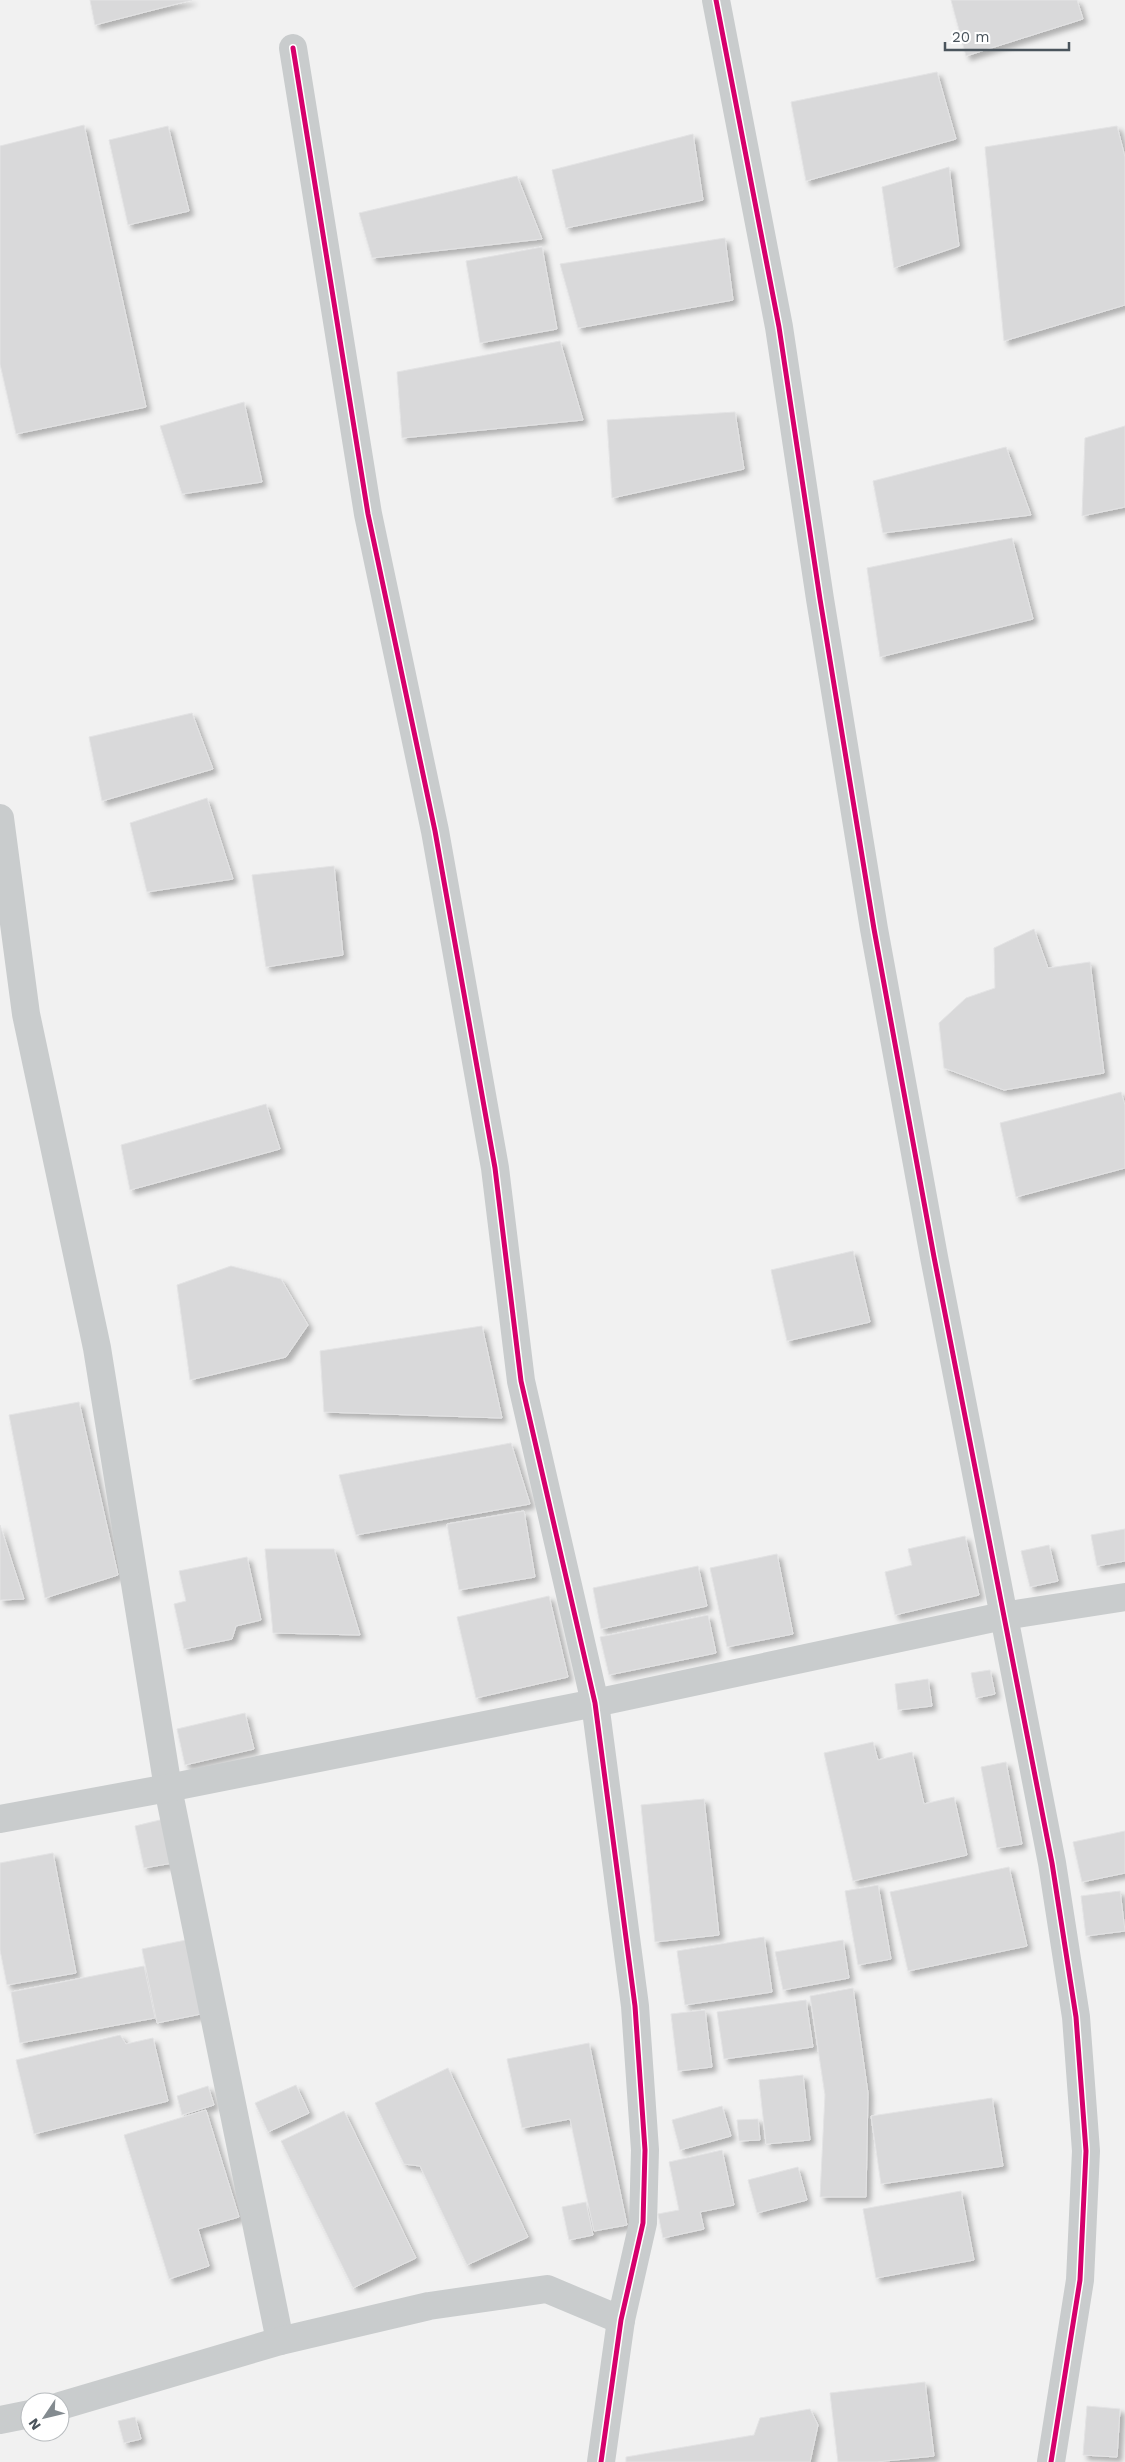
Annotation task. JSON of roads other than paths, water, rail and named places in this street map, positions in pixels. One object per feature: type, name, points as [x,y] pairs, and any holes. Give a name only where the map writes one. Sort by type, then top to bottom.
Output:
[{"type":"street","points":[[716,0],[780,327],[822,609],[874,929],[930,1238],[1052,1863],[1074,2007],[1086,2151],[1080,2280],[1051,2462]]},
{"type":"street","points":[[293,48],[368,514],[435,831],[494,1159],[521,1382],[595,1703],[635,2006],[645,2150],[643,2223],[621,2320],[601,2462]]},
{"type":"street","points":[[0,818],[26,1014],[97,1348],[168,1788],[280,2341]]},
{"type":"street","points":[[0,1819],[168,1788],[595,1703],[1003,1616],[1125,1597]]},
{"type":"street","points":[[70,2403],[280,2341],[429,2306],[547,2289],[621,2320]]},
{"type":"street","points":[[0,2420],[20,2416]]}]
